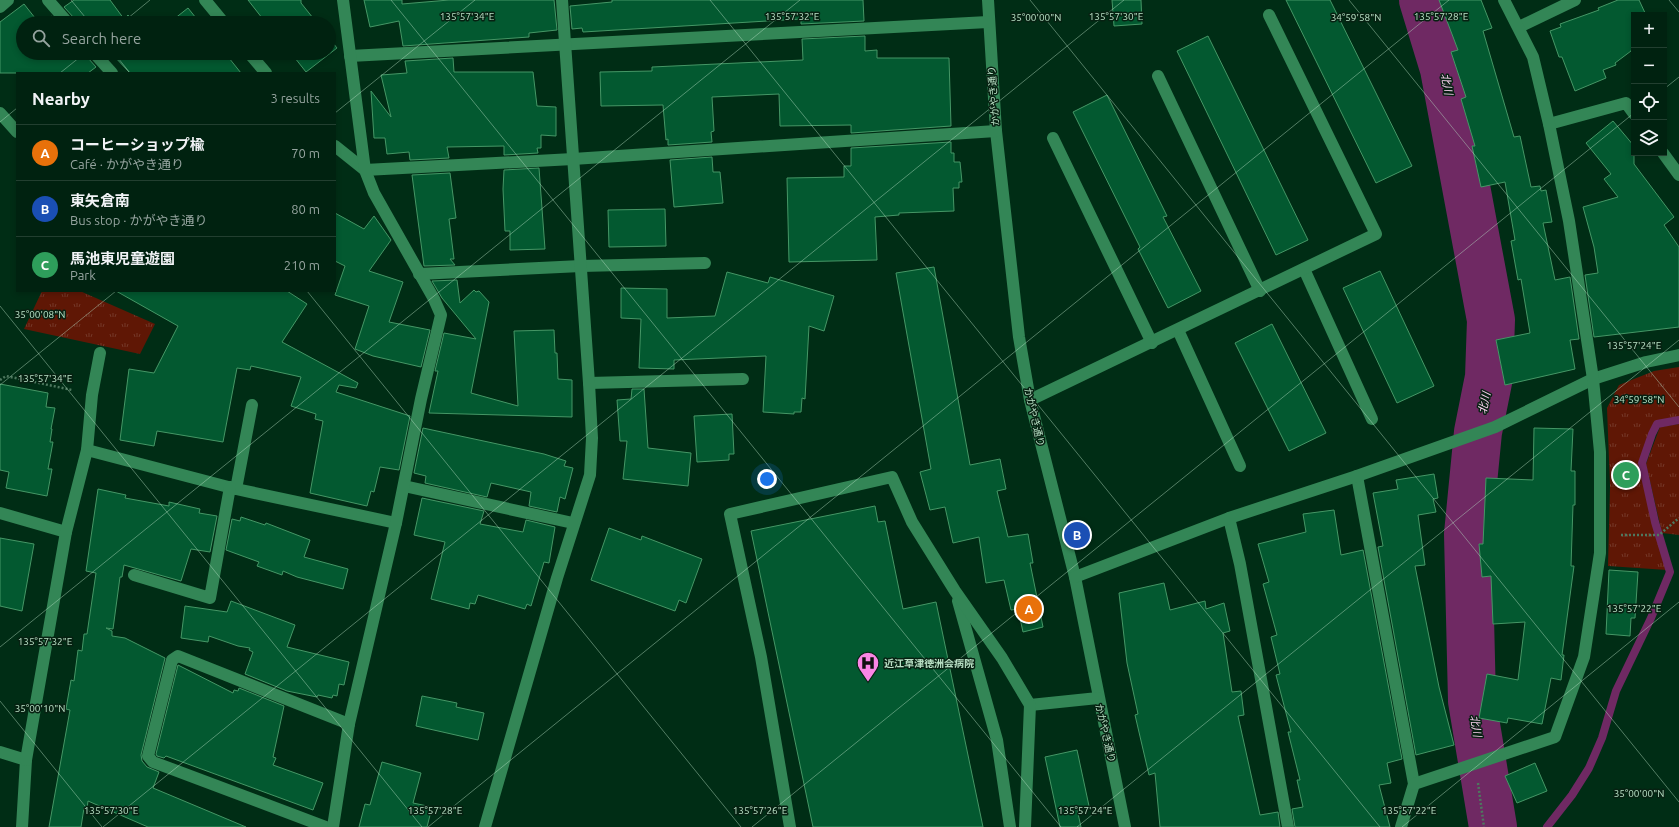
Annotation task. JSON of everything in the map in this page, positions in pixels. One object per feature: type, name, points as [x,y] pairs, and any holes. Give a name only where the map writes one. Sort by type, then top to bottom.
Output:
[{"type":"street","points":[[0,6],[8,0]]},
{"type":"street","points":[[48,0],[62,16]]},
{"type":"street","points":[[205,0],[218,16]]},
{"type":"street","points":[[333,827],[349,724],[396,523],[421,399],[441,315],[434,299],[374,193],[365,170],[343,0]]},
{"type":"street","points":[[485,827],[573,523],[590,475],[592,438],[589,383],[562,0]]},
{"type":"street","name":"かがやき通り","points":[[988,0],[988,22],[996,131],[1019,337],[1030,400],[1075,577],[1098,698],[1122,804],[1125,827]]},
{"type":"street","points":[[1414,784],[1556,737],[1584,658],[1600,553],[1600,452],[1593,379],[1569,221],[1549,124],[1533,57],[1504,0]]},
{"type":"street","points":[[1518,27],[1575,0]]},
{"type":"street","points":[[1030,400],[1152,343],[1376,234],[1269,15]]},
{"type":"street","points":[[350,56],[988,22]]},
{"type":"street","points":[[100,60],[111,72]]},
{"type":"street","points":[[255,60],[265,72]]},
{"type":"street","points":[[1158,76],[1260,291]]},
{"type":"street","points":[[1549,124],[1626,103],[1631,110]]},
{"type":"street","points":[[0,113],[16,131]]},
{"type":"street","points":[[336,147],[365,170],[573,159],[996,131]]},
{"type":"street","points":[[1053,138],[1152,343]]},
{"type":"street","points":[[1665,156],[1679,175]]},
{"type":"street","points":[[419,274],[581,266],[705,263]]},
{"type":"street","points":[[1304,269],[1372,419]]},
{"type":"street","points":[[1178,330],[1240,466]]},
{"type":"street","points":[[22,827],[26,760],[66,532],[87,450],[92,395],[100,353]]},
{"type":"street","points":[[1075,577],[1229,518],[1357,476],[1495,427],[1593,379],[1646,362],[1679,354]]},
{"type":"street","points":[[589,383],[743,379]]},
{"type":"street","points":[[134,575],[210,598],[252,405]]},
{"type":"street","points":[[87,450],[233,488],[396,523]]},
{"type":"street","points":[[790,827],[761,657],[730,514],[892,476],[912,522],[955,592],[1002,658],[1030,705],[1025,827]]},
{"type":"street","points":[[1357,476],[1414,784],[1401,827]]},
{"type":"street","points":[[404,486],[573,523]]},
{"type":"street","points":[[0,513],[66,532]]},
{"type":"street","points":[[1229,518],[1240,564],[1288,827]]},
{"type":"street","points":[[955,592],[997,740],[1010,827]]},
{"type":"street","points":[[326,827],[153,762],[148,756],[172,660],[178,656],[349,724]]},
{"type":"street","points":[[1030,705],[1098,698]]},
{"type":"street","points":[[0,752],[26,760]]},
{"type":"path","points":[[0,380],[6,376],[92,395]]},
{"type":"path","points":[[1600,535],[1659,535],[1679,518]]},
{"type":"path","points":[[1476,764],[1484,827]]},
{"type":"green space","points":[[42,292],[82,292],[155,324],[140,354],[24,329]]},
{"type":"green space","points":[[1679,367],[1679,418],[1655,423],[1640,463],[1652,523],[1667,570],[1608,566],[1610,486],[1607,408],[1619,385],[1654,371]]},
{"type":"green space","points":[[1679,424],[1679,535],[1662,533],[1646,464],[1660,427]]},
{"type":"building","points":[[74,0],[110,0],[122,16],[72,16],[64,7]]},
{"type":"building","points":[[248,0],[301,0],[301,3],[311,16],[261,16]]},
{"type":"building","points":[[364,0],[402,0],[402,4],[449,0],[554,0],[557,30],[529,33],[529,37],[403,46],[399,21],[370,27]]},
{"type":"building","points":[[612,0],[863,0],[864,21],[801,24],[801,19],[583,32],[582,28],[572,29],[570,6],[612,2]]},
{"type":"building","points":[[1112,0],[1141,0],[1142,24],[1114,26]]},
{"type":"building","points":[[1286,0],[1330,0],[1412,166],[1376,183]]},
{"type":"building","points":[[1439,0],[1481,0],[1492,28],[1483,31],[1514,137],[1520,136],[1531,187],[1540,186],[1541,191],[1546,190],[1552,222],[1543,223],[1555,280],[1570,277],[1579,339],[1570,340],[1575,369],[1505,385],[1496,340],[1530,333],[1521,279],[1518,280],[1511,241],[1515,240],[1505,182],[1481,187],[1472,146],[1475,146],[1461,99],[1466,97],[1451,52],[1458,50]]},
{"type":"building","points":[[1618,0],[1639,0],[1645,12],[1631,12],[1631,51],[1615,63],[1616,65],[1603,70],[1606,78],[1575,91],[1562,57],[1559,57],[1550,31],[1561,27],[1560,24],[1599,10],[1598,8]]},
{"type":"building","points":[[24,4],[33,16],[16,16],[16,60],[90,60],[96,67],[89,72],[0,73],[0,22]]},
{"type":"building","points":[[188,8],[194,16],[178,16]]},
{"type":"building","points":[[865,36],[865,51],[877,50],[877,58],[949,58],[951,126],[851,133],[851,125],[780,126],[779,94],[712,97],[714,131],[711,132],[712,142],[668,145],[668,139],[666,140],[663,105],[601,106],[600,72],[652,71],[652,67],[803,60],[802,39]]},
{"type":"building","points":[[1208,36],[1308,240],[1276,255],[1177,51]]},
{"type":"building","points":[[453,58],[454,72],[533,72],[537,106],[556,107],[556,136],[541,135],[541,148],[537,148],[538,153],[504,155],[504,146],[447,147],[449,158],[410,160],[409,152],[387,154],[385,138],[374,138],[371,91],[391,117],[381,75],[407,73],[405,61]]},
{"type":"building","points":[[118,60],[231,60],[240,72],[129,72]]},
{"type":"building","points":[[297,60],[322,60],[306,72]]},
{"type":"building","points":[[1107,95],[1167,216],[1163,217],[1201,291],[1168,308],[1138,249],[1140,247],[1073,112]]},
{"type":"building","points":[[1613,121],[1631,142],[1631,156],[1634,156],[1634,164],[1674,217],[1664,225],[1679,247],[1679,327],[1594,337],[1585,275],[1598,273],[1594,247],[1583,207],[1618,197],[1604,179],[1611,174],[1586,143]]},
{"type":"building","points":[[951,142],[951,153],[954,153],[954,162],[960,162],[962,182],[959,182],[959,188],[953,188],[954,211],[899,213],[899,215],[875,217],[877,260],[789,262],[787,178],[844,177],[844,166],[851,166],[851,148]]},
{"type":"building","points":[[712,157],[713,172],[720,172],[723,203],[674,207],[670,160]]},
{"type":"building","points":[[539,168],[545,249],[510,250],[510,231],[505,231],[503,189],[504,170]]},
{"type":"building","points":[[450,173],[456,218],[449,219],[454,259],[450,259],[455,265],[424,266],[412,175]]},
{"type":"building","points":[[665,209],[666,246],[609,247],[608,210]]},
{"type":"building","points":[[336,214],[364,229],[374,216],[391,240],[369,271],[403,282],[389,322],[430,330],[421,367],[373,356],[355,349],[369,306],[335,295],[345,266],[336,262]]},
{"type":"building","points":[[934,267],[970,465],[1000,459],[1006,489],[997,491],[1008,537],[1028,534],[1033,563],[1030,563],[1043,627],[1023,632],[1018,609],[1011,610],[1004,580],[986,583],[979,537],[953,543],[945,507],[930,510],[920,472],[931,469],[896,273]]},
{"type":"building","points":[[1380,271],[1434,386],[1397,403],[1343,288]]},
{"type":"building","points":[[727,272],[768,283],[770,277],[834,296],[824,331],[809,326],[805,399],[802,398],[801,412],[794,412],[794,414],[763,412],[766,356],[674,360],[674,369],[639,368],[641,319],[621,318],[621,288],[667,289],[667,318],[715,316]]},
{"type":"building","points":[[457,280],[460,303],[474,290],[476,292],[479,291],[489,302],[471,393],[518,406],[514,331],[554,330],[558,379],[572,380],[572,417],[429,413],[438,371],[435,371],[444,333],[476,339],[442,298],[432,281]]},
{"type":"building","points":[[118,292],[289,292],[307,304],[282,342],[358,383],[356,388],[339,385],[336,392],[410,416],[399,470],[380,467],[374,492],[371,491],[367,506],[310,493],[323,421],[315,419],[316,414],[291,406],[301,377],[251,366],[250,370],[237,368],[223,442],[157,431],[154,446],[120,440],[129,369],[154,373],[178,326]]},
{"type":"building","points":[[1272,324],[1326,433],[1289,451],[1235,343]]},
{"type":"building","points":[[0,384],[48,393],[46,407],[55,408],[50,442],[53,442],[48,469],[52,469],[47,496],[6,488],[9,472],[0,470]]},
{"type":"building","points":[[632,389],[644,389],[648,448],[691,453],[688,486],[623,479],[627,441],[620,441],[617,400],[631,399]]},
{"type":"building","points":[[732,414],[734,454],[729,454],[729,460],[697,462],[694,416]]},
{"type":"building","points":[[423,428],[544,454],[566,461],[564,466],[573,468],[565,499],[560,497],[557,512],[529,506],[531,492],[491,483],[487,497],[425,483],[426,476],[414,473]]},
{"type":"building","points":[[1534,428],[1573,429],[1571,471],[1575,471],[1575,505],[1573,505],[1571,566],[1574,566],[1562,655],[1564,655],[1561,680],[1551,678],[1542,724],[1508,718],[1507,723],[1479,718],[1487,674],[1518,680],[1525,622],[1493,624],[1491,576],[1482,577],[1479,544],[1483,544],[1486,478],[1533,480]]},
{"type":"building","points":[[1434,474],[1438,498],[1433,499],[1436,512],[1418,515],[1425,565],[1415,566],[1439,687],[1454,745],[1416,755],[1378,547],[1383,546],[1373,493],[1398,489],[1396,480]]},
{"type":"building","points":[[98,489],[126,495],[125,498],[169,506],[169,502],[200,509],[199,513],[217,516],[210,552],[191,549],[181,581],[124,565],[122,577],[120,577],[113,629],[106,628],[112,631],[112,636],[125,638],[165,658],[141,755],[142,761],[147,767],[159,772],[153,788],[246,827],[148,827],[88,801],[87,809],[84,808],[81,827],[49,827],[70,710],[66,709],[71,680],[74,681],[78,650],[82,651],[84,634],[87,634],[96,573],[86,571]]},
{"type":"building","points":[[422,498],[484,511],[480,524],[523,532],[526,520],[555,527],[549,563],[544,562],[531,606],[527,604],[525,609],[478,595],[475,604],[470,603],[469,609],[431,599],[445,542],[414,535]]},
{"type":"building","name":"近江草津徳洲会病院","points":[[875,506],[878,522],[885,521],[903,609],[936,602],[983,827],[813,827],[751,531]]},
{"type":"building","points":[[1334,510],[1341,555],[1363,550],[1402,759],[1387,763],[1391,783],[1379,785],[1390,827],[1295,827],[1292,809],[1303,807],[1297,780],[1300,780],[1288,732],[1291,732],[1276,675],[1280,674],[1271,637],[1277,635],[1263,584],[1269,582],[1258,544],[1306,532],[1303,514]]},
{"type":"building","points":[[241,517],[265,525],[266,523],[310,540],[304,557],[348,569],[343,589],[297,577],[283,571],[282,575],[257,566],[259,562],[226,550],[232,519],[240,521]]},
{"type":"building","points":[[609,528],[641,540],[642,536],[702,559],[686,603],[679,600],[675,611],[591,580]]},
{"type":"building","points":[[0,538],[34,544],[22,611],[0,606]]},
{"type":"building","points":[[1609,570],[1638,572],[1635,618],[1631,618],[1630,636],[1606,634]]},
{"type":"building","points":[[1164,583],[1170,610],[1205,601],[1206,609],[1224,603],[1230,631],[1223,633],[1232,692],[1241,691],[1244,715],[1238,716],[1260,815],[1278,812],[1280,827],[1160,827],[1155,773],[1149,775],[1135,715],[1138,714],[1127,663],[1119,593]]},
{"type":"building","points":[[231,601],[295,625],[287,647],[349,662],[344,685],[339,684],[337,696],[333,695],[332,698],[318,695],[317,697],[287,691],[245,674],[253,652],[249,650],[250,648],[238,646],[209,636],[208,642],[181,638],[185,606],[227,612]]},
{"type":"building","points":[[178,665],[233,693],[234,690],[238,691],[239,688],[284,706],[273,757],[276,758],[273,765],[323,783],[313,810],[166,756],[164,758],[157,756],[156,754]]},
{"type":"building","points":[[422,696],[457,703],[456,707],[484,713],[478,740],[416,726]]},
{"type":"building","points":[[1077,750],[1089,806],[1077,809],[1081,827],[1060,827],[1045,757]]},
{"type":"building","points":[[382,762],[421,773],[413,803],[432,807],[427,827],[359,827],[365,804],[370,805]]},
{"type":"building","points":[[1535,763],[1547,791],[1517,803],[1505,776]]},
{"type":"waterway","name":"北川","points":[[1423,0],[1444,69],[1491,320],[1489,377],[1478,432],[1468,534],[1472,701],[1493,827]]},
{"type":"waterway","points":[[1547,827],[1572,795],[1589,768],[1602,738],[1616,691],[1651,618],[1670,572],[1655,522],[1642,463],[1657,424],[1679,420]]},
{"type":"place","name":"馬池東児童遊園","points":[[1626,475]]},
{"type":"place","name":"東矢倉南","points":[[1077,535]]},
{"type":"place","name":"コーヒーショップ楡","points":[[1029,609]]},
{"type":"place","name":"近江草津徳洲会病院","points":[[868,682]]}]
